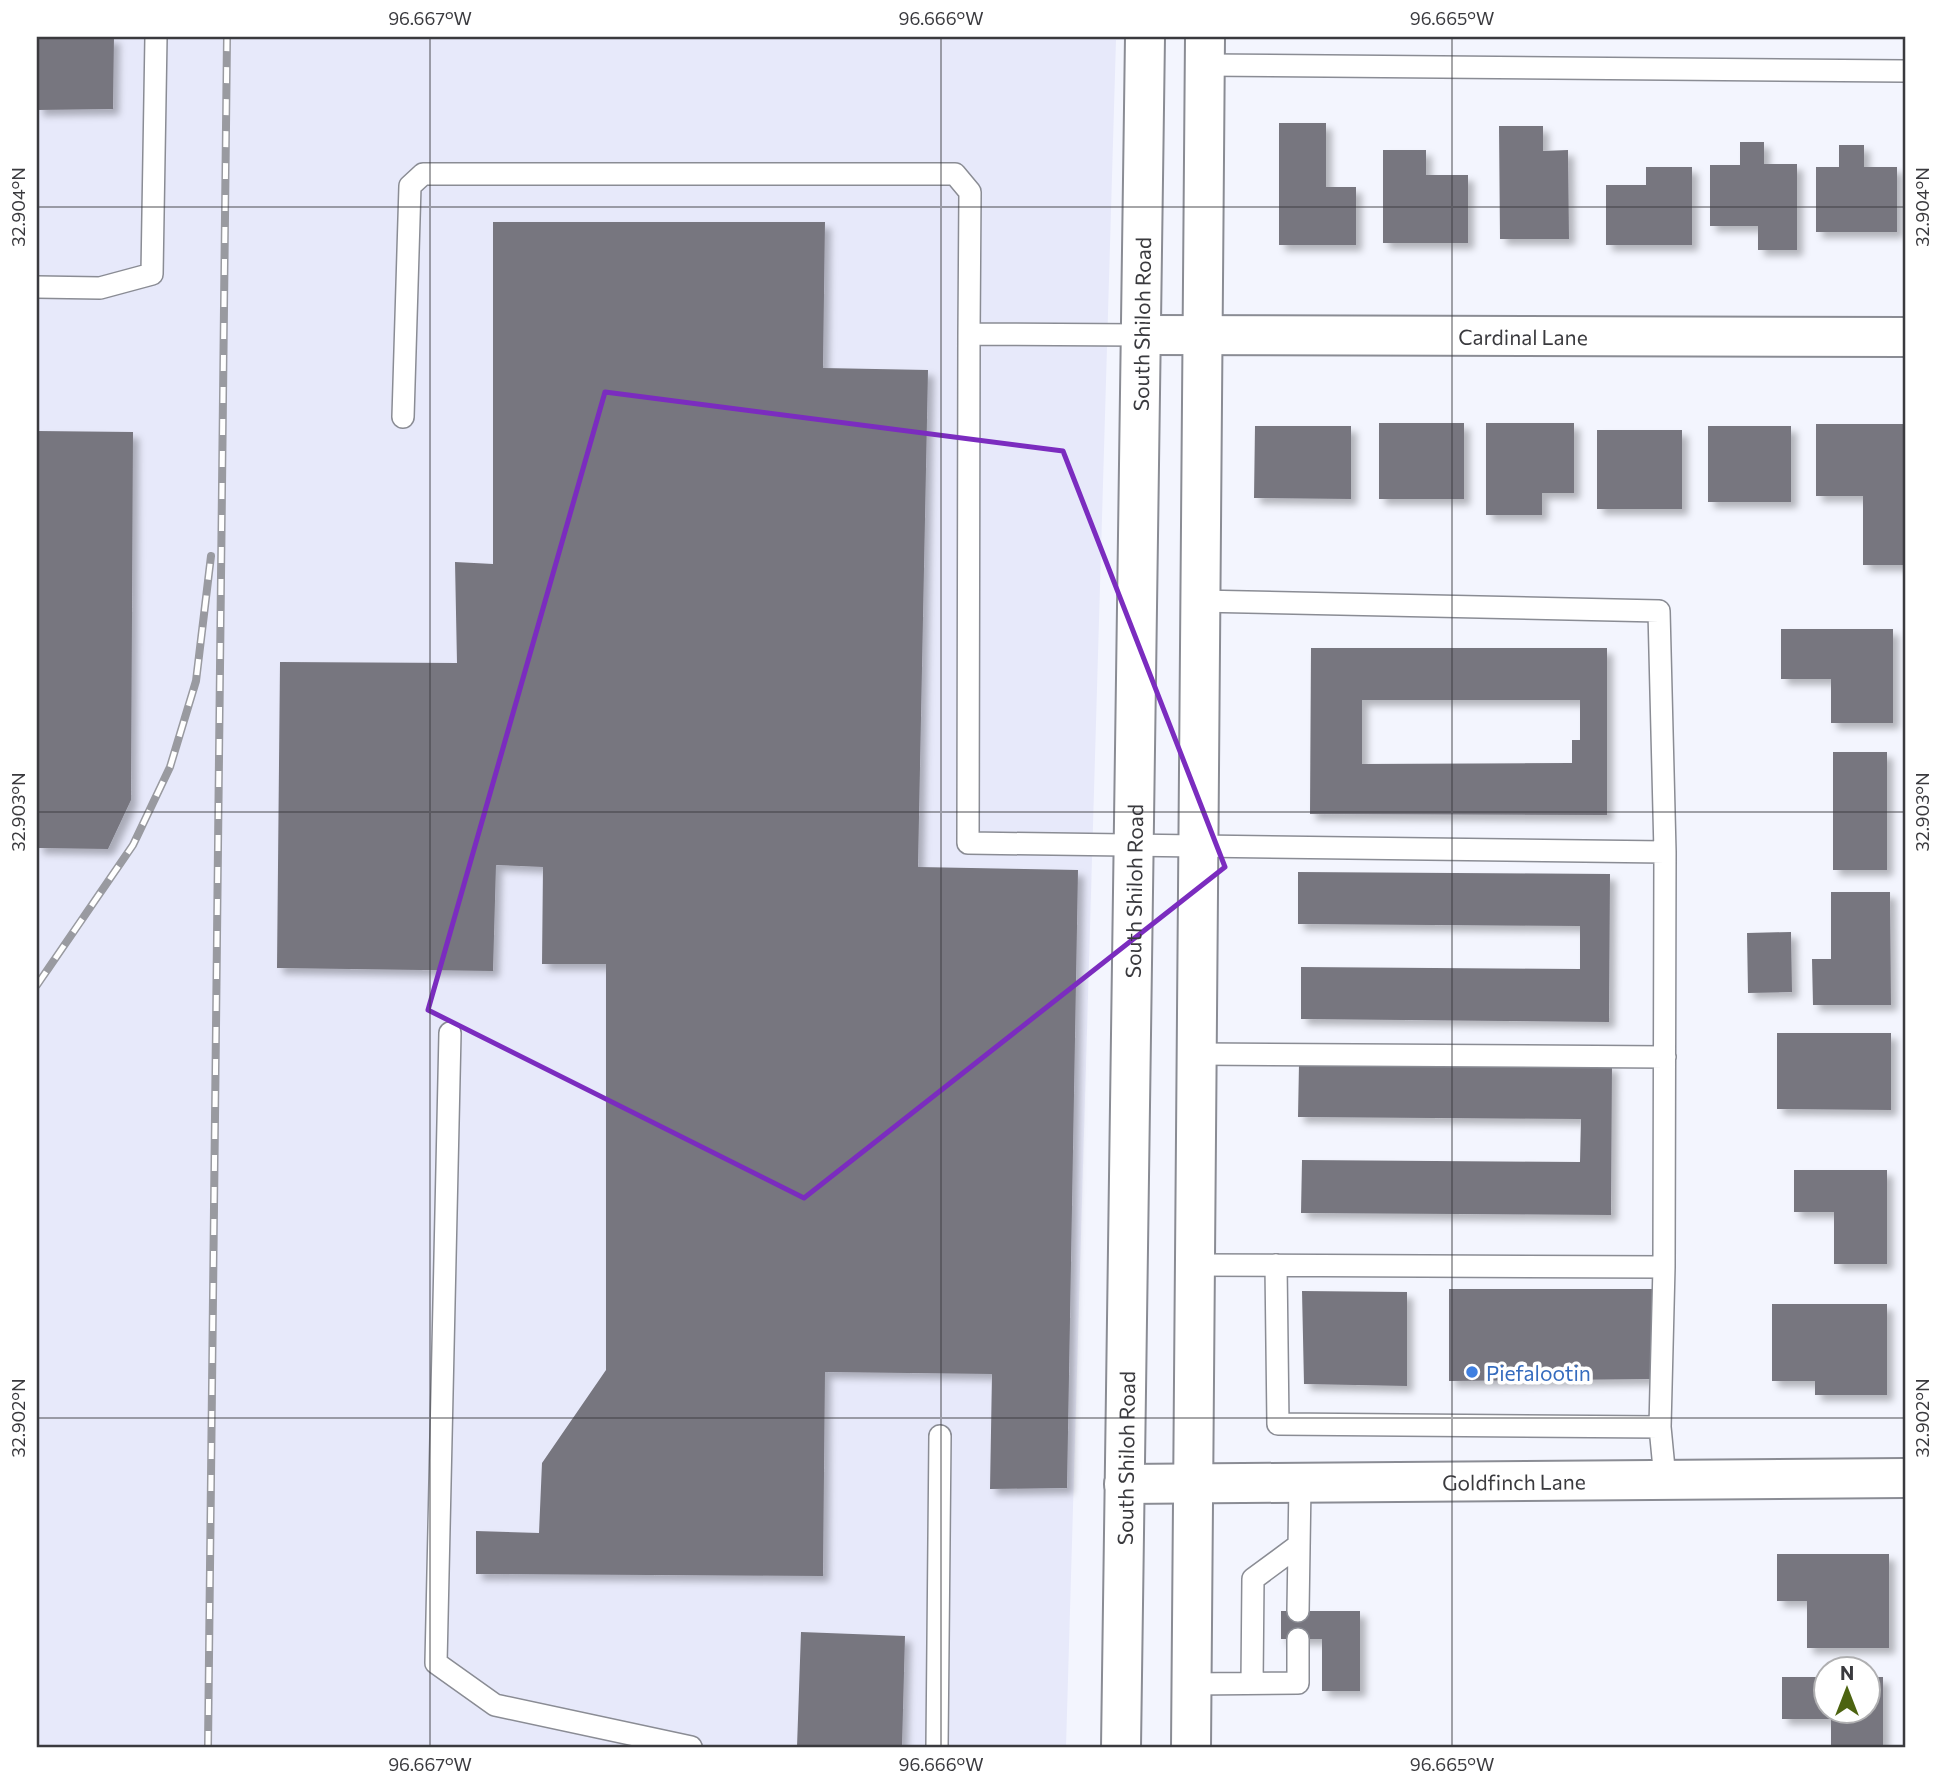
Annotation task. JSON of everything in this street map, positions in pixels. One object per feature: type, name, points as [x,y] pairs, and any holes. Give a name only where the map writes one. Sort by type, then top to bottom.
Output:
[{"type":"main road","name":"South Shiloh Road","points":[[1121,1747],[1145,37]]},
{"type":"main road","points":[[1191,1747],[1198,1055],[1200,335],[1205,51]]},
{"type":"main road","name":"Cardinal Lane","points":[[1141,335],[1905,337]]},
{"type":"main road","name":"Goldfinch Lane","points":[[1124,1484],[1905,1478]]},
{"type":"lane","points":[[37,287],[100,288],[152,274],[156,37]]},
{"type":"lane","points":[[1205,51],[1905,71]]},
{"type":"lane","points":[[403,417],[410,186],[423,174],[956,174],[970,192],[968,843],[1665,852]]},
{"type":"lane","points":[[969,334],[1141,335]]},
{"type":"lane","points":[[1198,601],[1659,611],[1665,852],[1664,1267],[1660,1427],[1665,1479]]},
{"type":"lane","points":[[450,1033],[436,1663],[495,1705],[691,1747]]},
{"type":"lane","points":[[1198,1055],[1665,1057]]},
{"type":"lane","points":[[1195,1265],[1664,1267]]},
{"type":"lane","points":[[1276,1265],[1278,1424],[1660,1427]]},
{"type":"lane","points":[[937,1747],[940,1436]]},
{"type":"lane","points":[[1298,1611],[1300,1484]]},
{"type":"lane","points":[[1252,1684],[1253,1579],[1299,1545]]},
{"type":"lane","points":[[1192,1684],[1298,1684],[1298,1639]]},
{"type":"highlighted area","points":[[605,392],[1063,451],[1225,867],[804,1198],[428,1010]]},
{"type":"shaded area","points":[[37,37],[1302,37],[1116,40],[1066,1747],[37,1747]]},
{"type":"building","points":[[37,37],[114,37],[113,109],[37,110]]},
{"type":"building","points":[[1279,123],[1326,123],[1326,187],[1356,187],[1356,245],[1279,245]]},
{"type":"building","points":[[1499,126],[1543,126],[1543,151],[1568,150],[1569,239],[1500,239]]},
{"type":"building","points":[[1740,142],[1764,142],[1764,164],[1797,164],[1797,250],[1758,250],[1758,226],[1710,226],[1710,165],[1740,165]]},
{"type":"building","points":[[1839,145],[1864,145],[1864,167],[1897,167],[1897,232],[1816,232],[1816,167],[1839,167]]},
{"type":"building","points":[[1383,150],[1426,150],[1426,175],[1468,175],[1468,243],[1383,243]]},
{"type":"building","points":[[1646,167],[1692,167],[1692,245],[1606,245],[1606,185],[1646,185]]},
{"type":"building","points":[[493,222],[825,222],[823,368],[928,370],[918,867],[1078,870],[1067,1488],[990,1489],[992,1374],[825,1372],[823,1576],[476,1574],[476,1531],[539,1533],[542,1463],[606,1370],[606,964],[542,964],[543,867],[496,865],[493,971],[277,968],[280,662],[457,663],[455,562],[493,564]]},
{"type":"building","points":[[1379,423],[1464,423],[1464,499],[1379,499]]},
{"type":"building","points":[[1486,423],[1574,423],[1574,493],[1542,493],[1542,515],[1486,515]]},
{"type":"building","points":[[1816,424],[1903,424],[1903,565],[1863,565],[1863,496],[1816,496]]},
{"type":"building","points":[[1255,426],[1351,426],[1351,499],[1254,498]]},
{"type":"building","points":[[1708,426],[1791,426],[1791,502],[1708,502]]},
{"type":"building","points":[[1597,430],[1682,430],[1682,509],[1597,509]]},
{"type":"building","points":[[37,431],[133,432],[131,800],[108,849],[37,848]]},
{"type":"building","points":[[1781,629],[1893,629],[1893,723],[1831,723],[1831,679],[1781,679]]},
{"type":"building","points":[[1311,648],[1607,648],[1607,815],[1310,814]],"holes":[[[1362,700],[1580,700],[1580,740],[1572,740],[1572,763],[1362,764]]]},
{"type":"building","points":[[1833,752],[1887,752],[1887,870],[1833,870]]},
{"type":"building","points":[[1298,872],[1610,874],[1609,1022],[1301,1019],[1301,967],[1580,969],[1580,926],[1298,924]]},
{"type":"building","points":[[1831,892],[1890,892],[1891,1005],[1813,1005],[1812,959],[1831,959]]},
{"type":"building","points":[[1791,932],[1792,992],[1748,993],[1747,933]]},
{"type":"building","points":[[1777,1033],[1891,1033],[1891,1110],[1777,1109]]},
{"type":"building","points":[[1299,1064],[1612,1065],[1611,1215],[1301,1213],[1302,1160],[1580,1162],[1581,1119],[1298,1117]]},
{"type":"building","points":[[1794,1170],[1887,1170],[1887,1264],[1834,1264],[1834,1212],[1794,1212]]},
{"type":"building","points":[[1449,1289],[1655,1289],[1655,1379],[1449,1381]]},
{"type":"building","points":[[1302,1291],[1407,1292],[1407,1386],[1304,1384]]},
{"type":"building","points":[[1772,1304],[1887,1304],[1887,1395],[1815,1395],[1815,1381],[1772,1381]]},
{"type":"building","points":[[1777,1554],[1889,1554],[1889,1648],[1807,1648],[1807,1601],[1777,1601]]},
{"type":"building","points":[[1281,1611],[1360,1611],[1360,1691],[1322,1691],[1322,1639],[1281,1639]]},
{"type":"building","points":[[801,1632],[905,1636],[902,1747],[797,1747]]},
{"type":"building","points":[[1782,1677],[1812,1677],[1812,1719],[1782,1719]]},
{"type":"building","points":[[1883,1677],[1883,1747],[1831,1747],[1831,1724],[1882,1724]]},
{"type":"railway","points":[[208,1747],[227,37]]},
{"type":"railway","points":[[37,985],[133,845],[170,767],[196,681],[211,556]]},
{"type":"place","name":"Piefalootin","points":[[1472,1372]]}]
